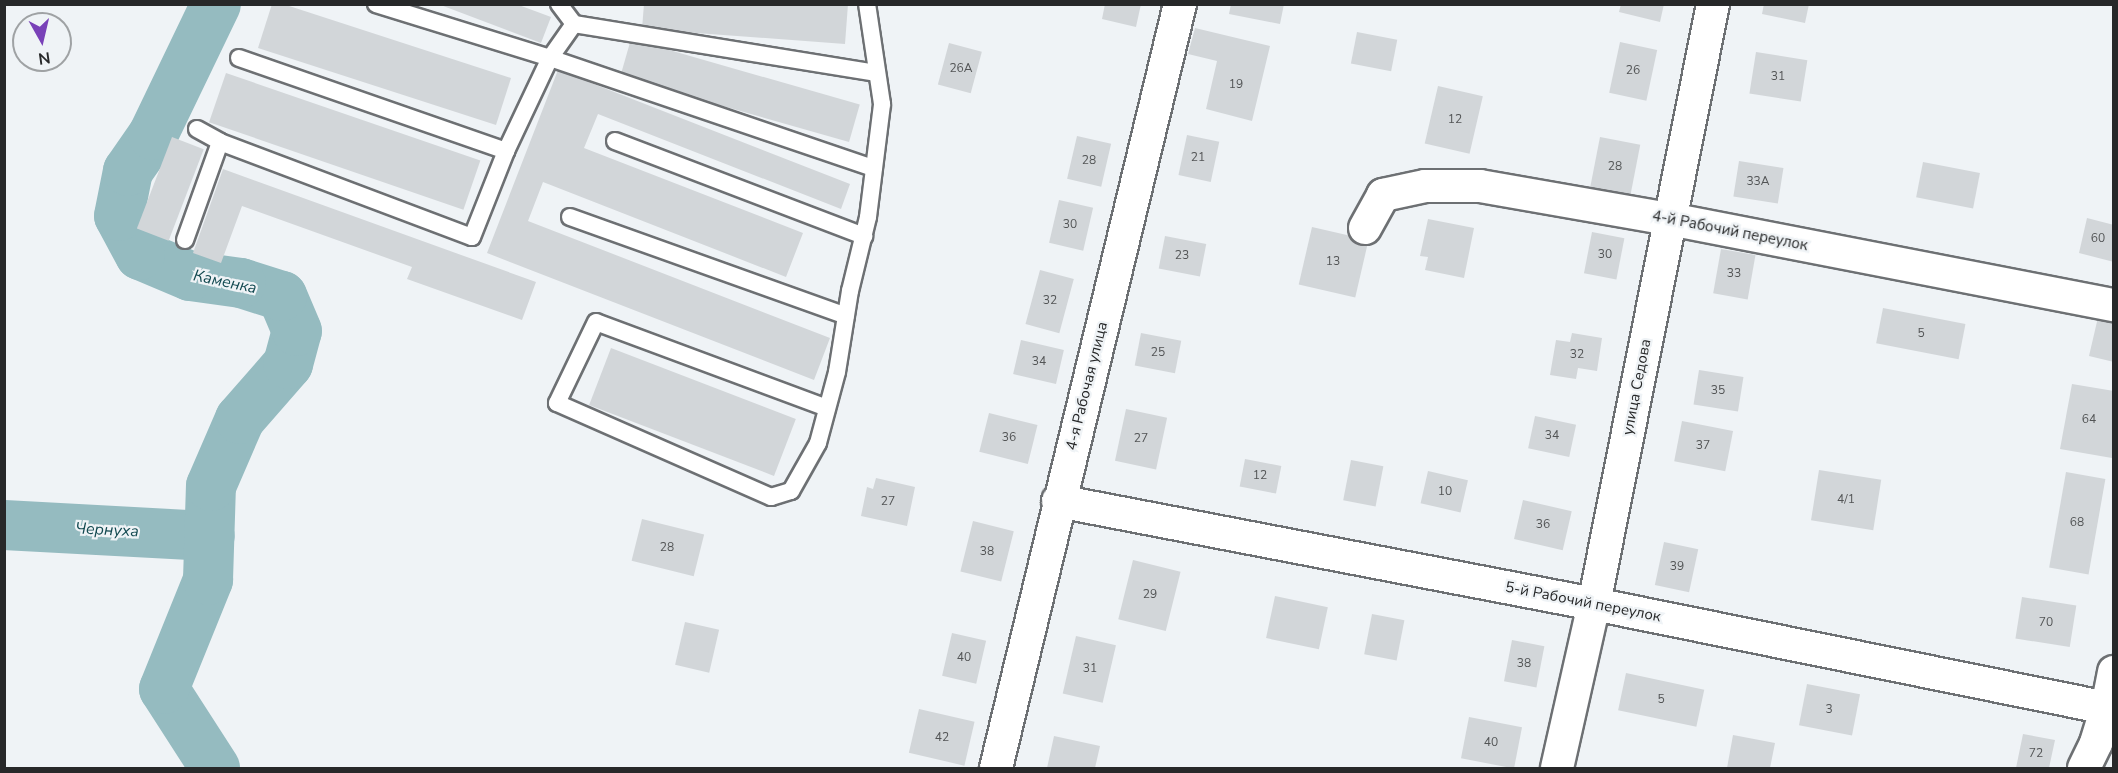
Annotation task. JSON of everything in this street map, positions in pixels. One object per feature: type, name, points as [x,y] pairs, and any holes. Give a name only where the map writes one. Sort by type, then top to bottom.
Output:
[{"type":"street","name":"4-я Рабочая улица","points":[[996,768],[1058,501],[1180,4]]},
{"type":"street","name":"улица Седова","points":[[1557,768],[1594,604],[1713,4]]},
{"type":"street","name":"4-й Рабочий переулок","points":[[1365,228],[1383,195],[1425,186],[1480,186],[1670,219],[2114,305]]},
{"type":"street","name":"5-й Рабочий переулок","points":[[1058,501],[1594,604],[2107,708]]},
{"type":"street","points":[[2084,768],[2096,744],[2107,708],[2114,672]]},
{"type":"lane","points":[[376,4],[550,58],[874,168]]},
{"type":"lane","points":[[559,4],[574,24],[877,73]]},
{"type":"lane","points":[[827,408],[596,322],[557,404],[771,497],[791,491],[818,443],[837,372],[846,316],[864,236],[882,104],[867,4]]},
{"type":"lane","points":[[197,129],[219,142],[472,237],[506,151],[550,58],[574,24]]},
{"type":"lane","points":[[239,58],[506,151]]},
{"type":"lane","points":[[615,141],[864,236]]},
{"type":"lane","points":[[185,240],[219,142]]},
{"type":"lane","points":[[570,217],[846,316]]},
{"type":"building","points":[[272,4],[283,4],[511,78],[496,125],[258,48]]},
{"type":"building","points":[[438,4],[516,4],[551,17],[541,43]]},
{"type":"building","points":[[644,4],[848,4],[845,44],[642,29]]},
{"type":"building","points":[[1105,4],[1141,4],[1136,27],[1102,19]]},
{"type":"building","points":[[1231,4],[1284,4],[1280,24],[1229,14]]},
{"type":"building","points":[[1621,4],[1664,4],[1660,22],[1619,12]]},
{"type":"building","points":[[1764,4],[1809,4],[1805,23],[1762,14]]},
{"type":"building","points":[[1195,28],[1270,46],[1252,121],[1206,109],[1217,61],[1188,54]]},
{"type":"building","points":[[1357,32],[1397,40],[1391,71],[1351,63]]},
{"type":"building","points":[[631,39],[860,105],[849,142],[620,76]]},
{"type":"building","points":[[1620,42],[1657,50],[1646,101],[1609,93]]},
{"type":"building","points":[[949,43],[982,52],[971,93],[938,85]]},
{"type":"building","points":[[1756,52],[1807,60],[1801,102],[1749,93]]},
{"type":"building","points":[[558,70],[850,184],[841,209],[598,114],[584,148],[803,233],[786,277],[543,182],[528,221],[830,338],[814,380],[487,253]]},
{"type":"building","points":[[226,73],[480,161],[463,210],[209,122]]},
{"type":"building","points":[[1438,86],[1483,96],[1470,154],[1425,143]]},
{"type":"building","points":[[1187,135],[1219,142],[1211,182],[1178,175]]},
{"type":"building","points":[[1077,136],[1111,144],[1101,187],[1067,179]]},
{"type":"building","points":[[172,137],[204,149],[169,241],[137,228]]},
{"type":"building","points":[[1600,137],[1640,145],[1630,196],[1590,188]]},
{"type":"building","points":[[1739,161],[1783,168],[1778,204],[1733,197]]},
{"type":"building","points":[[1923,162],[1980,173],[1973,208],[1916,197]]},
{"type":"building","points":[[223,169],[536,282],[522,320],[407,279],[412,267],[242,206],[221,263],[193,253]]},
{"type":"building","points":[[1059,200],[1093,208],[1083,251],[1049,243]]},
{"type":"building","points":[[2087,218],[2114,225],[2114,262],[2079,253]]},
{"type":"building","points":[[1428,219],[1474,228],[1464,278],[1425,270],[1428,257],[1420,256]]},
{"type":"building","points":[[1312,227],[1369,240],[1355,298],[1299,284]]},
{"type":"building","points":[[1592,232],[1624,238],[1616,280],[1584,273]]},
{"type":"building","points":[[1165,236],[1206,244],[1200,276],[1159,268]]},
{"type":"building","points":[[1721,249],[1755,255],[1748,299],[1713,293]]},
{"type":"building","points":[[1040,270],[1074,279],[1059,333],[1026,324]]},
{"type":"building","points":[[1883,308],[1965,324],[1959,359],[1876,343]]},
{"type":"building","points":[[2099,313],[2114,317],[2114,362],[2089,356]]},
{"type":"building","points":[[1141,333],[1181,341],[1175,373],[1135,365]]},
{"type":"building","points":[[1572,333],[1602,338],[1597,371],[1578,368],[1576,379],[1550,375],[1556,340],[1570,342]]},
{"type":"building","points":[[1021,340],[1064,350],[1056,384],[1013,374]]},
{"type":"building","points":[[611,348],[796,419],[774,476],[589,405]]},
{"type":"building","points":[[1699,370],[1743,377],[1738,412],[1694,405]]},
{"type":"building","points":[[2072,384],[2114,391],[2112,458],[2060,449]]},
{"type":"building","points":[[1126,409],[1167,418],[1156,470],[1115,461]]},
{"type":"building","points":[[989,413],[1038,425],[1028,464],[979,452]]},
{"type":"building","points":[[1535,416],[1576,425],[1569,457],[1528,448]]},
{"type":"building","points":[[1682,421],[1733,431],[1725,471],[1674,461]]},
{"type":"building","points":[[1245,459],[1281,466],[1276,494],[1240,486]]},
{"type":"building","points":[[1351,460],[1383,466],[1376,507],[1343,500]]},
{"type":"building","points":[[1819,470],[1881,480],[1873,530],[1811,520]]},
{"type":"building","points":[[1428,471],[1468,480],[1461,512],[1421,503]]},
{"type":"building","points":[[2066,472],[2105,479],[2089,574],[2049,568]]},
{"type":"building","points":[[876,478],[915,487],[907,526],[861,516],[867,487],[873,489]]},
{"type":"building","points":[[1523,500],[1572,511],[1563,550],[1514,539]]},
{"type":"building","points":[[642,519],[704,534],[694,576],[632,561]]},
{"type":"building","points":[[973,521],[1014,531],[1001,582],[960,571]]},
{"type":"building","points":[[1664,542],[1698,549],[1689,592],[1655,585]]},
{"type":"building","points":[[1133,560],[1181,572],[1166,631],[1118,619]]},
{"type":"building","points":[[1275,596],[1328,607],[1319,649],[1266,638]]},
{"type":"building","points":[[2022,597],[2076,606],[2070,647],[2015,638]]},
{"type":"building","points":[[1372,614],[1404,620],[1397,661],[1364,654]]},
{"type":"building","points":[[685,622],[719,630],[709,673],[675,665]]},
{"type":"building","points":[[952,633],[986,641],[976,684],[942,676]]},
{"type":"building","points":[[1076,636],[1116,645],[1103,703],[1063,693]]},
{"type":"building","points":[[1512,640],[1544,646],[1536,688],[1504,681]]},
{"type":"building","points":[[1626,673],[1704,690],[1696,727],[1618,710]]},
{"type":"building","points":[[1807,684],[1860,694],[1852,736],[1799,725]]},
{"type":"building","points":[[919,709],[975,722],[964,766],[909,753]]},
{"type":"building","points":[[1469,717],[1522,727],[1514,768],[1461,758]]},
{"type":"building","points":[[2023,734],[2055,740],[2049,768],[2016,768]]},
{"type":"building","points":[[1733,735],[1775,743],[1770,768],[1727,768]]},
{"type":"building","points":[[1054,736],[1100,746],[1095,768],[1047,768]]},
{"type":"waterway","name":"Каменка","points":[[215,768],[164,689],[208,580],[211,486],[240,419],[288,364],[297,331],[282,296],[241,283],[190,276],[140,255],[119,216],[128,171],[153,135],[216,4]]},
{"type":"waterway","name":"Чернуха","points":[[4,525],[210,536]]}]
